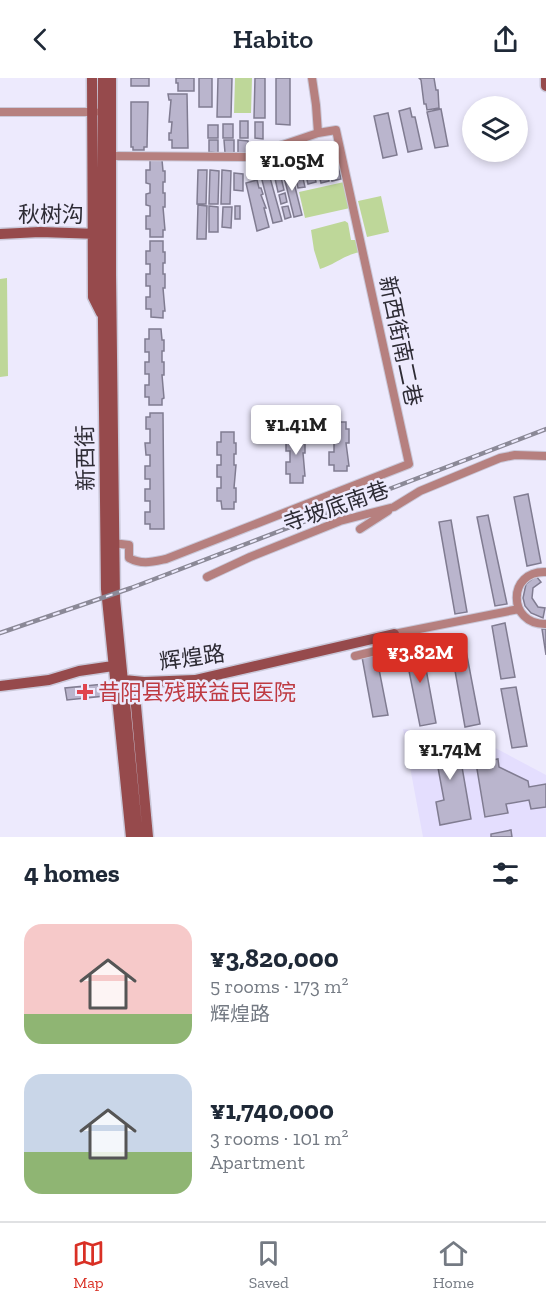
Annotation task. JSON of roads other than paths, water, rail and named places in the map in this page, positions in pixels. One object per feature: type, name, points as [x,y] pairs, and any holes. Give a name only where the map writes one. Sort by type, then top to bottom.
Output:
[{"type":"main road","points":[[92,78],[98,112]]},
{"type":"main road","name":"新西街","points":[[103,78],[98,112],[98,234],[103,318],[106,589],[130,837]]},
{"type":"main road","name":"新西街","points":[[111,78],[113,543],[115,599],[138,837]]},
{"type":"main road","points":[[546,78],[546,86]]},
{"type":"main road","name":"秋树沟","points":[[0,234],[40,232],[98,234]]},
{"type":"main road","name":"辉煌路","points":[[124,680],[144,682],[195,680],[394,634]]},
{"type":"main road","points":[[0,686],[49,680],[79,671],[113,666],[135,695],[148,837]]},
{"type":"street","points":[[110,156],[247,157],[318,133],[312,78]]},
{"type":"street","points":[[0,112],[98,112]]},
{"type":"street","name":"新西街南二巷","points":[[113,543],[129,545],[129,558],[137,562],[146,563],[166,559],[409,464],[336,130],[318,133]]},
{"type":"street","name":"寺坡底南巷","points":[[207,577],[330,525],[394,507],[420,491],[500,458],[515,455],[546,456]]},
{"type":"street","points":[[360,529],[394,507]]},
{"type":"street","points":[[546,573],[530,575],[521,583],[517,593],[519,609],[530,621],[546,624]]},
{"type":"street","points":[[355,656],[392,647],[394,634],[519,609]]},
{"type":"railway","points":[[0,633],[131,588],[546,429]]},
{"type":"place","name":"昔阳县残联益民医院","points":[[85,692]]}]
